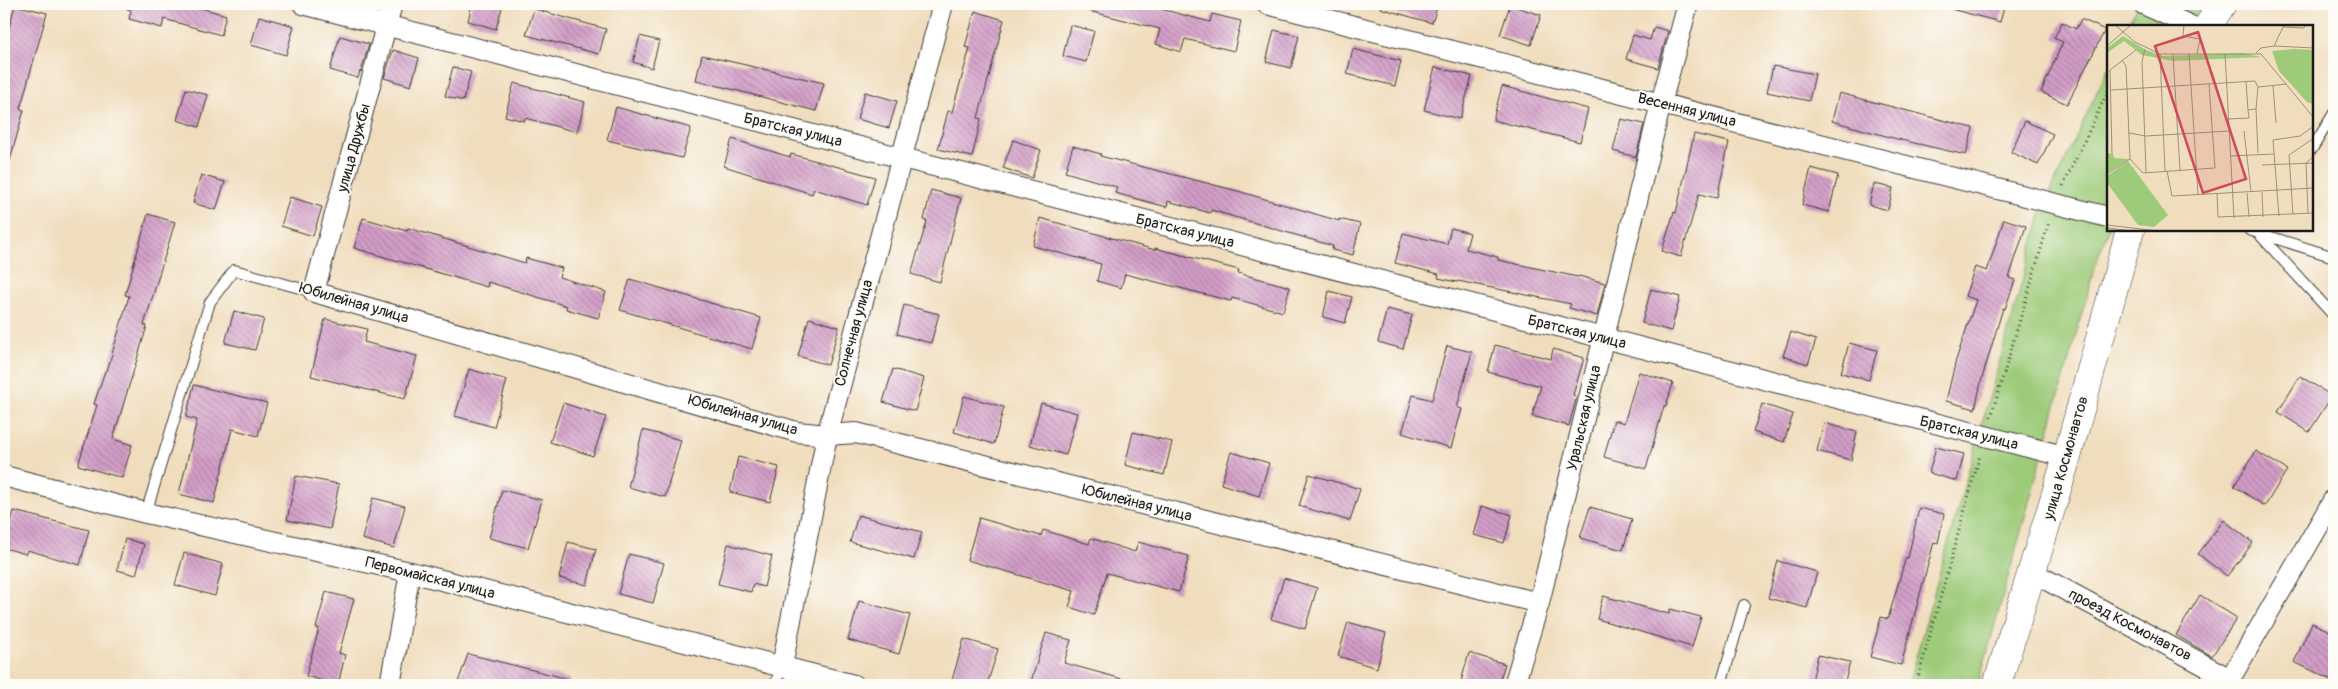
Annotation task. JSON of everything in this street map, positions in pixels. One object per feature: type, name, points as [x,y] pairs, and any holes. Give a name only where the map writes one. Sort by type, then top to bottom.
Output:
[{"type":"main road","points":[[2209,25],[2222,4]]},
{"type":"main road","name":"улица Космонавтов","points":[[1997,685],[2067,457],[2130,231]]},
{"type":"street","name":"Братская улица","points":[[303,4],[2067,457]]},
{"type":"street","name":"улица Дружбы","points":[[314,292],[392,4]]},
{"type":"street","name":"Солнечная улица","points":[[782,666],[827,435],[942,4]]},
{"type":"street","name":"Весенняя улица","points":[[1266,4],[2107,217]]},
{"type":"street","name":"Уральская улица","points":[[1514,685],[1539,603],[1602,339],[1661,103],[1688,4]]},
{"type":"street","points":[[2143,4],[2189,25]]},
{"type":"street","name":"Юбилейная улица","points":[[314,292],[797,432],[827,435],[856,433],[1539,603]]},
{"type":"street","name":"Первомайская улица","points":[[4,476],[146,513],[410,572],[854,685]]},
{"type":"street","name":"проезд Космонавтов","points":[[2032,572],[2234,682],[2334,499]]},
{"type":"street","points":[[390,685],[410,572]]},
{"type":"lane","points":[[2313,147],[2334,113]]},
{"type":"lane","points":[[2257,231],[2334,258]]},
{"type":"lane","points":[[2257,231],[2334,316]]},
{"type":"lane","name":"Юбилейная улица","points":[[146,513],[210,302],[234,270],[314,292]]},
{"type":"lane","points":[[1721,685],[1744,605]]},
{"type":"lane","points":[[775,685],[782,666]]},
{"type":"path","points":[[1916,685],[1985,437],[2054,203],[2107,92]]},
{"type":"green space","points":[[2138,4],[2208,4],[2197,25],[2128,25]]},
{"type":"green space","points":[[2107,70],[2108,231],[2095,266],[1978,685],[1908,685],[2043,208]]},
{"type":"building","points":[[128,4],[186,4],[226,15],[221,35],[164,19],[162,28],[129,19],[131,10],[127,9]]},
{"type":"building","points":[[472,4],[503,4],[496,29],[468,21]]},
{"type":"building","points":[[1086,4],[1142,4],[1210,22],[1212,14],[1241,21],[1234,51],[1185,39],[1181,52],[1156,44],[1160,29],[1085,10]]},
{"type":"building","points":[[1381,4],[1438,4],[1432,23],[1380,8]]},
{"type":"building","points":[[1952,4],[2005,4],[2000,22],[1951,9]]},
{"type":"building","points":[[15,5],[47,13],[20,109],[24,110],[9,164],[4,164],[4,47]]},
{"type":"building","points":[[1510,5],[1541,15],[1531,45],[1500,35]]},
{"type":"building","points":[[534,9],[606,29],[599,54],[526,35]]},
{"type":"building","points":[[975,11],[1004,20],[978,118],[981,119],[972,157],[938,149],[948,111],[952,112],[970,48],[965,47]]},
{"type":"building","points":[[259,16],[294,26],[286,55],[251,45]]},
{"type":"building","points":[[2081,19],[2105,30],[2067,104],[2041,92],[2063,42],[2054,38],[2062,22],[2076,29]]},
{"type":"building","points":[[1070,25],[1094,31],[1086,62],[1063,56]]},
{"type":"building","points":[[1654,27],[1668,31],[1658,68],[1626,59],[1633,35],[1650,40]]},
{"type":"building","points":[[1274,30],[1299,36],[1291,68],[1266,62]]},
{"type":"building","points":[[340,36],[369,44],[358,78],[330,70]]},
{"type":"building","points":[[640,36],[659,41],[652,68],[633,62]]},
{"type":"building","points":[[1353,49],[1401,61],[1395,86],[1347,74]]},
{"type":"building","points":[[393,50],[419,58],[411,86],[384,78]]},
{"type":"building","points":[[702,55],[824,83],[816,111],[696,80]]},
{"type":"building","points":[[1773,66],[1815,74],[1809,101],[1767,92]]},
{"type":"building","points":[[453,67],[471,72],[463,101],[445,96]]},
{"type":"building","points":[[1435,67],[1472,76],[1460,119],[1424,110]]},
{"type":"building","points":[[514,83],[585,102],[577,132],[525,118],[524,121],[505,116]]},
{"type":"building","points":[[1502,86],[1588,109],[1580,142],[1493,120]]},
{"type":"building","points":[[186,89],[208,95],[199,127],[177,120]]},
{"type":"building","points":[[865,92],[897,101],[889,128],[857,119]]},
{"type":"building","points":[[1839,93],[1973,128],[1966,155],[1832,121]]},
{"type":"building","points":[[616,107],[691,128],[682,158],[607,140]]},
{"type":"building","points":[[1621,119],[1644,124],[1636,157],[1613,151]]},
{"type":"building","points":[[2025,121],[2053,134],[2038,165],[2011,152]]},
{"type":"building","points":[[1694,134],[1729,142],[1717,198],[1699,194],[1681,257],[1662,251],[1674,212],[1676,213]]},
{"type":"building","points":[[732,139],[790,157],[791,154],[875,177],[867,205],[814,189],[812,194],[724,166]]},
{"type":"building","points":[[1013,140],[1041,150],[1032,178],[1003,168]]},
{"type":"building","points":[[1073,146],[1101,154],[1100,156],[1238,191],[1339,221],[1339,219],[1360,224],[1353,255],[1332,250],[1333,246],[1211,210],[1210,213],[1168,201],[1167,207],[1115,193],[1117,187],[1065,172]]},
{"type":"building","points":[[1811,168],[1838,175],[1829,212],[1802,205]]},
{"type":"building","points":[[201,175],[225,182],[216,210],[193,203]]},
{"type":"building","points":[[1874,184],[1893,188],[1888,210],[1869,205]]},
{"type":"building","points":[[931,190],[961,198],[940,282],[911,274],[927,221],[924,220]]},
{"type":"building","points":[[290,197],[322,207],[313,236],[281,226]]},
{"type":"building","points":[[148,214],[175,222],[144,325],[147,326],[113,439],[132,445],[122,478],[78,465],[97,405],[94,404],[105,371],[107,371],[129,296],[125,295]]},
{"type":"building","points":[[363,218],[407,231],[408,228],[525,263],[526,258],[562,268],[559,277],[606,292],[598,318],[566,309],[567,306],[488,282],[487,287],[354,248]]},
{"type":"building","points":[[1040,218],[1155,250],[1155,248],[1239,270],[1238,273],[1290,287],[1283,312],[1232,298],[1231,301],[1125,274],[1121,288],[1097,281],[1101,264],[1033,246]]},
{"type":"building","points":[[2004,219],[2026,226],[2009,278],[2015,280],[2005,309],[2003,308],[1982,378],[1975,409],[1946,401],[1956,360],[1976,300],[1965,296],[1975,267],[1987,271]]},
{"type":"building","points":[[1451,228],[1470,233],[1466,249],[1498,257],[1498,260],[1605,283],[1597,316],[1569,308],[1571,304],[1438,278],[1439,274],[1395,263],[1403,233],[1447,244]]},
{"type":"building","points":[[630,279],[761,318],[752,349],[620,310]]},
{"type":"building","points":[[1651,289],[1680,297],[1671,331],[1642,323]]},
{"type":"building","points":[[1329,291],[1352,297],[1345,323],[1323,317]]},
{"type":"building","points":[[904,305],[939,314],[931,343],[897,334]]},
{"type":"building","points":[[1387,309],[1412,315],[1403,349],[1378,342]]},
{"type":"building","points":[[234,311],[264,319],[255,350],[225,343]]},
{"type":"building","points":[[809,318],[839,327],[828,365],[798,356]]},
{"type":"building","points":[[325,319],[367,329],[364,342],[417,356],[405,399],[311,376]]},
{"type":"building","points":[[1791,332],[1816,340],[1808,364],[1783,356]]},
{"type":"building","points":[[1849,343],[1877,350],[1869,380],[1841,373]]},
{"type":"building","points":[[1495,345],[1551,359],[1553,349],[1584,358],[1573,395],[1577,396],[1569,426],[1532,416],[1541,386],[1488,372]]},
{"type":"building","points":[[1447,346],[1472,352],[1457,407],[1462,409],[1451,448],[1402,433],[1413,395],[1432,400]]},
{"type":"building","points":[[469,369],[507,380],[494,427],[455,416]]},
{"type":"building","points":[[893,369],[924,378],[915,411],[883,402]]},
{"type":"building","points":[[1639,372],[1673,383],[1666,406],[1664,406],[1646,469],[1604,457],[1614,420],[1624,423]]},
{"type":"building","points":[[2300,376],[2332,396],[2309,432],[2278,412]]},
{"type":"building","points":[[194,385],[267,403],[258,436],[232,429],[214,503],[179,494],[197,420],[186,417]]},
{"type":"building","points":[[964,396],[1004,407],[994,444],[954,432]]},
{"type":"building","points":[[563,403],[606,417],[593,456],[550,442]]},
{"type":"building","points":[[1041,403],[1077,413],[1066,455],[1030,445]]},
{"type":"building","points":[[1762,404],[1793,414],[1784,442],[1753,432]]},
{"type":"building","points":[[1824,423],[1857,432],[1851,460],[1817,451]]},
{"type":"building","points":[[643,430],[681,440],[665,497],[628,487]]},
{"type":"building","points":[[1133,432],[1172,442],[1164,475],[1125,465]]},
{"type":"building","points":[[1936,447],[1964,454],[1957,481],[1929,473]]},
{"type":"building","points":[[2256,451],[2287,470],[2265,506],[2234,486]]},
{"type":"building","points":[[1231,452],[1269,463],[1259,496],[1221,484]]},
{"type":"building","points":[[738,457],[779,467],[770,502],[730,492]]},
{"type":"building","points":[[1309,474],[1360,489],[1350,521],[1299,506]]},
{"type":"building","points":[[296,476],[339,484],[330,529],[287,520]]},
{"type":"building","points":[[502,490],[542,500],[528,548],[489,538]]},
{"type":"building","points":[[373,498],[405,506],[394,548],[362,539]]},
{"type":"building","points":[[1482,506],[1512,515],[1504,543],[1474,535]]},
{"type":"building","points":[[1590,507],[1632,519],[1623,550],[1580,538]]},
{"type":"building","points":[[1919,508],[1944,514],[1938,543],[1934,542],[1901,665],[1870,657],[1881,617],[1888,619],[1906,557],[1908,558]]},
{"type":"building","points":[[14,511],[89,530],[80,565],[27,550],[26,554],[4,548]]},
{"type":"building","points":[[858,515],[922,532],[914,559],[850,542]]},
{"type":"building","points":[[979,518],[1041,536],[1043,530],[1089,544],[1091,538],[1135,552],[1138,542],[1189,556],[1179,592],[1107,573],[1094,615],[1069,607],[1074,591],[967,560]]},
{"type":"building","points":[[2224,520],[2253,543],[2227,576],[2198,554]]},
{"type":"building","points":[[125,539],[144,544],[136,575],[117,570]]},
{"type":"building","points":[[568,542],[596,549],[587,585],[559,578]]},
{"type":"building","points":[[728,544],[772,556],[764,587],[753,584],[751,592],[718,584]]},
{"type":"building","points":[[184,553],[223,564],[215,596],[175,585]]},
{"type":"building","points":[[629,554],[664,563],[653,603],[618,594]]},
{"type":"building","points":[[1778,561],[1817,572],[1807,608],[1768,598]]},
{"type":"building","points":[[1284,578],[1317,588],[1305,629],[1271,619]]},
{"type":"building","points":[[326,592],[354,599],[339,653],[345,655],[338,685],[306,676],[319,628],[316,628]]},
{"type":"building","points":[[2200,595],[2237,618],[2212,656],[2176,635]]},
{"type":"building","points":[[1603,596],[1669,614],[1670,609],[1701,617],[1692,647],[1597,619]]},
{"type":"building","points":[[859,601],[910,615],[899,654],[848,640]]},
{"type":"building","points":[[1348,622],[1386,633],[1377,668],[1338,656]]},
{"type":"building","points":[[2312,623],[2334,633],[2334,681],[2294,662]]},
{"type":"building","points":[[1046,633],[1071,640],[1064,663],[1126,680],[1125,685],[1030,685]]},
{"type":"building","points":[[964,639],[998,649],[987,685],[970,685],[952,680]]},
{"type":"building","points":[[1469,653],[1505,664],[1498,685],[1460,685]]},
{"type":"building","points":[[468,654],[569,679],[568,685],[457,685]]},
{"type":"building","points":[[1818,655],[1850,662],[1844,685],[1811,685]]}]
